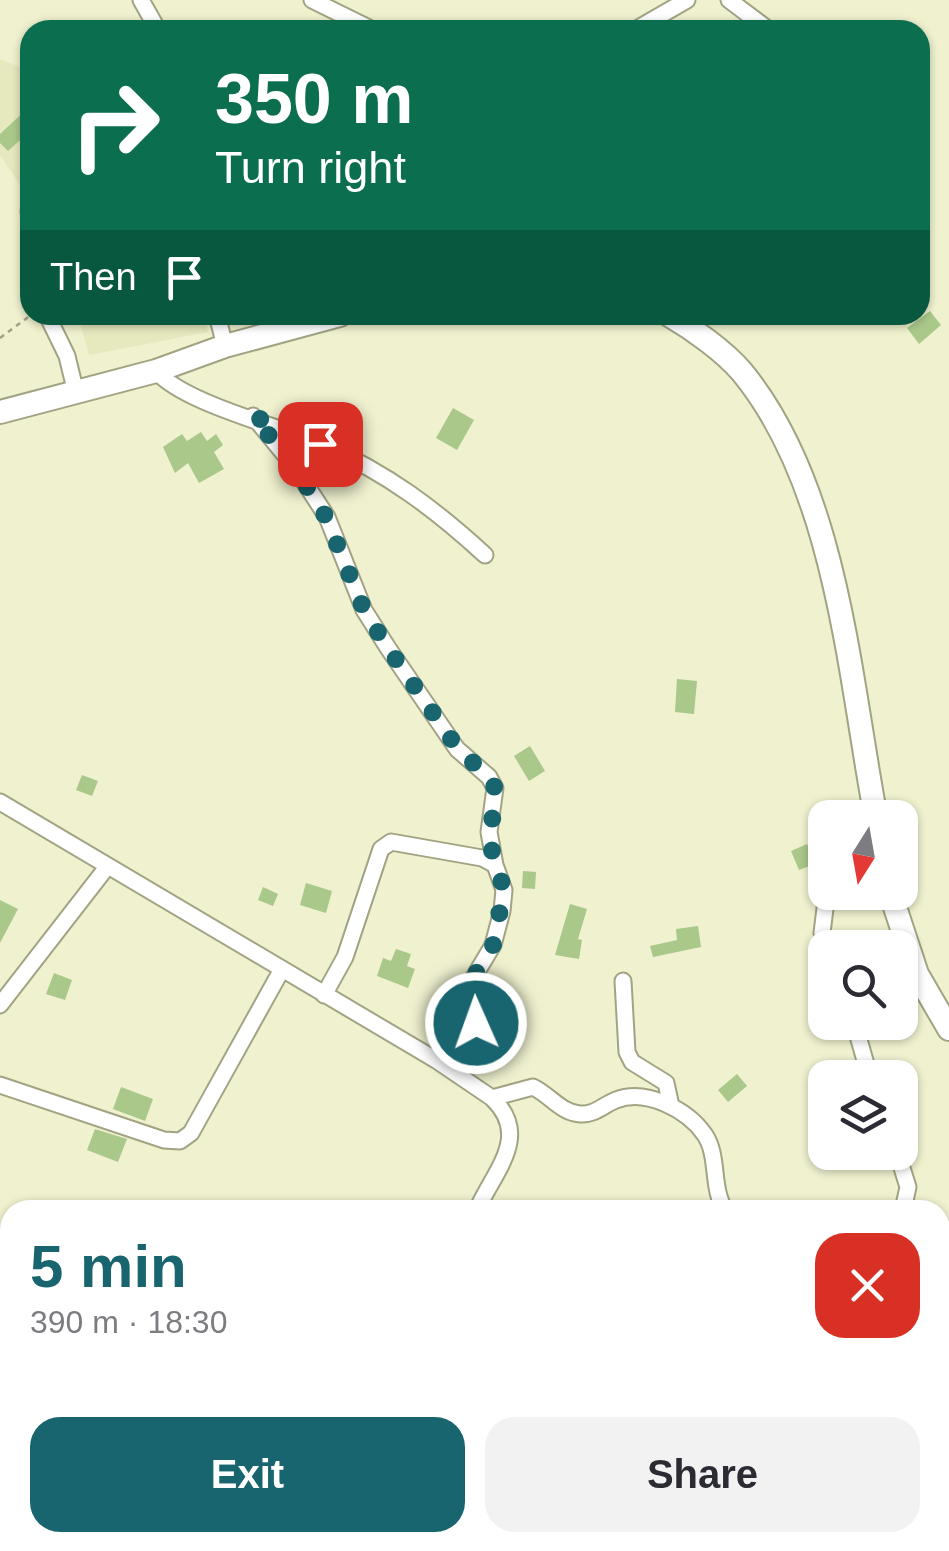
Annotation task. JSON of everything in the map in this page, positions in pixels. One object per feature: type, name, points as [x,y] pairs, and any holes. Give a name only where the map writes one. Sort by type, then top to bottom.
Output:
[{"type":"highway","points":[[0,412],[156,371],[303,325]]},
{"type":"highway","points":[[682,325],[740,370],[780,430],[823,538],[873,800]]},
{"type":"highway","points":[[896,910],[916,974],[949,1029]]},
{"type":"street","points":[[312,0],[353,20]]},
{"type":"street","points":[[652,20],[687,0]]},
{"type":"street","points":[[729,0],[756,20]]},
{"type":"street","points":[[52,325],[67,356],[76,389]]},
{"type":"street","points":[[222,325],[226,346]]},
{"type":"street","points":[[156,371],[176,390],[253,416],[348,456],[399,484],[485,555]]},
{"type":"street","points":[[253,416],[294,466],[326,517],[364,610],[388,648],[458,749],[489,777],[495,788],[489,832],[504,890],[502,911],[493,945],[471,982],[476,1023],[436,1060]]},
{"type":"street","points":[[0,802],[436,1060],[492,1098],[510,1122],[511,1138],[500,1170],[483,1200]]},
{"type":"street","points":[[324,995],[345,957],[381,850],[391,842],[482,858],[496,865]]},
{"type":"street","points":[[0,1005],[107,867]]},
{"type":"street","points":[[0,1085],[180,1142],[192,1133],[281,971]]},
{"type":"street","points":[[623,980],[626,1052],[632,1062],[666,1083],[671,1106]]},
{"type":"street","points":[[492,1098],[533,1087],[573,1114],[584,1114],[619,1098],[671,1106],[692,1120],[708,1139],[718,1200]]},
{"type":"street","points":[[903,1170],[908,1187],[905,1200]]},
{"type":"shaded area","points":[[0,59],[20,67],[20,184],[0,155]]},
{"type":"shaded area","points":[[81,325],[206,325],[208,332],[89,355]]},
{"type":"building","points":[[20,115],[20,140],[8,151],[0,143],[0,134]]},
{"type":"building","points":[[930,311],[941,325],[919,344],[907,328],[930,325]]},
{"type":"building","points":[[453,408],[474,420],[457,450],[436,438]]},
{"type":"building","points":[[201,432],[207,441],[216,434],[223,445],[214,452],[224,469],[199,483],[188,463],[175,473],[163,447],[182,434],[187,441]]},
{"type":"building","points":[[677,679],[697,681],[694,714],[675,712]]},
{"type":"building","points":[[530,746],[545,771],[529,781],[514,756]]},
{"type":"building","points":[[82,775],[98,781],[92,796],[76,790]]},
{"type":"building","points":[[807,844],[808,867],[799,870],[791,851]]},
{"type":"building","points":[[523,871],[536,872],[535,889],[522,888]]},
{"type":"building","points":[[306,883],[332,891],[326,913],[300,905]]},
{"type":"building","points":[[263,887],[278,894],[273,906],[258,900]]},
{"type":"building","points":[[0,900],[18,909],[0,943]]},
{"type":"building","points":[[570,904],[587,909],[578,939],[582,940],[579,959],[555,955]]},
{"type":"building","points":[[698,926],[701,947],[653,957],[650,946],[677,940],[676,929]]},
{"type":"building","points":[[396,949],[411,954],[407,966],[415,969],[408,988],[377,976],[383,958],[391,961]]},
{"type":"building","points":[[54,973],[72,980],[65,1000],[46,994]]},
{"type":"building","points":[[737,1074],[747,1086],[728,1102],[718,1090]]},
{"type":"building","points":[[121,1087],[153,1099],[145,1121],[113,1109]]},
{"type":"building","points":[[95,1129],[127,1139],[118,1162],[87,1150]]},
{"type":"route","points":[[320,444],[253,416],[294,466],[336,534],[364,610],[388,648],[458,749],[489,777],[495,788],[490,844],[504,890],[493,945],[471,982],[476,1023]]}]
